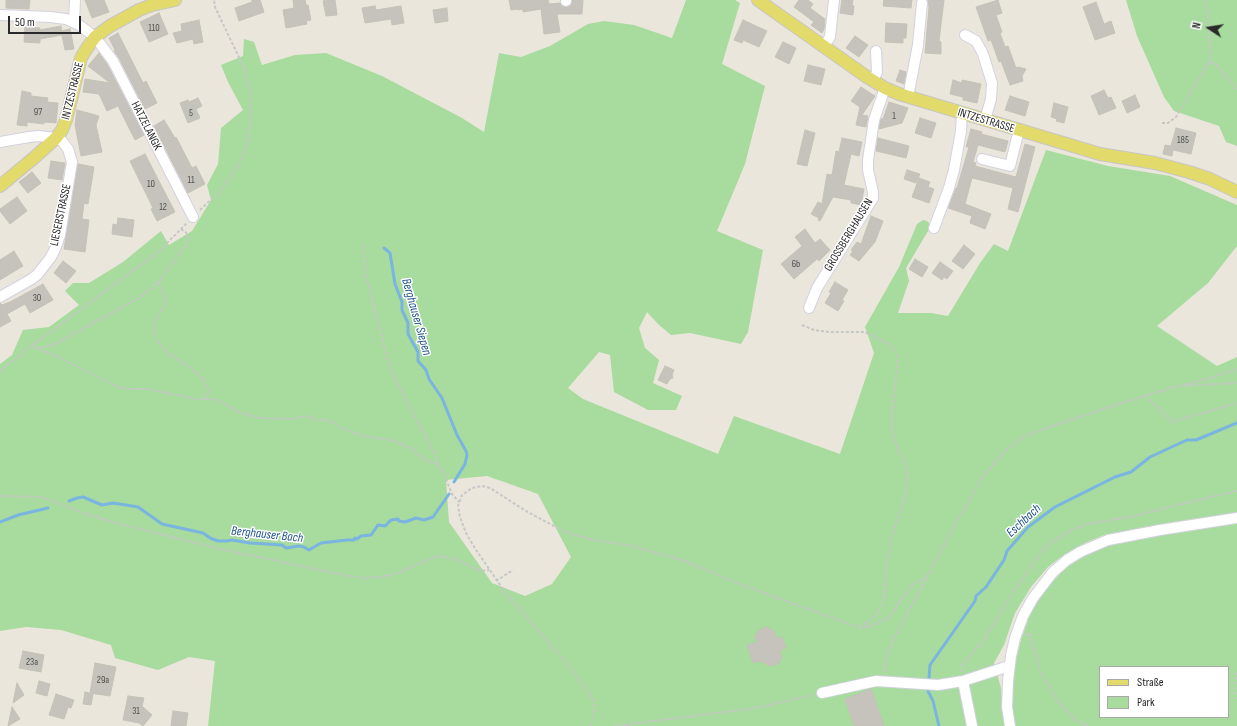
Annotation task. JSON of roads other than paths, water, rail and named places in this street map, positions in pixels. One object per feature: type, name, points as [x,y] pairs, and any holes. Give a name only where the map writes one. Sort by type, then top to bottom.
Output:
[{"type":"main road","name":"INTZESTRASSE","points":[[0,186],[56,138],[62,130],[66,120],[81,58],[96,37],[110,26],[139,10],[152,5],[175,0]]},
{"type":"main road","name":"INTZESTRASSE","points":[[758,0],[873,81],[908,98],[1100,154],[1155,163],[1184,170],[1210,179],[1237,192]]},
{"type":"street","points":[[74,22],[76,0]]},
{"type":"street","points":[[824,46],[830,37],[834,0]]},
{"type":"street","points":[[908,98],[918,45],[922,3]]},
{"type":"street","points":[[0,15],[58,17],[74,22],[96,37]]},
{"type":"street","points":[[965,35],[976,41],[983,54],[992,83],[993,93],[985,120]]},
{"type":"street","name":"HATZELANGK","points":[[96,37],[113,61],[192,217]]},
{"type":"street","points":[[873,81],[877,72],[876,51]]},
{"type":"street","name":"GROSSBERGHAUSEN","points":[[809,308],[817,288],[873,198],[868,170],[868,160],[874,120],[885,88]]},
{"type":"street","points":[[934,228],[954,170],[961,131],[962,113]]},
{"type":"street","points":[[982,159],[1010,166],[1019,130]]},
{"type":"street","points":[[0,142],[38,136],[56,138]]},
{"type":"street","name":"LIESERSTRASSE","points":[[0,297],[37,275],[51,257],[56,247],[60,235],[72,162],[68,149],[56,138]]},
{"type":"street","points":[[1010,726],[1007,696],[1009,666],[1015,638],[1028,606],[1040,588],[1059,566],[1080,552],[1101,542],[1122,536],[1237,518]]},
{"type":"street","points":[[822,693],[876,681],[938,685],[963,681],[1009,666]]},
{"type":"street","points":[[963,681],[972,726]]},
{"type":"waterway","name":"Berghauser Siepen","points":[[384,248],[390,253],[395,284],[402,302],[402,310],[408,323],[408,334],[418,352],[418,361],[426,370],[429,379],[442,398],[457,435],[466,451],[467,455],[465,464],[454,482]]},
{"type":"waterway","name":"Eschbach","points":[[939,726],[933,701],[928,691],[930,665],[975,601],[976,596],[986,587],[1004,560],[1007,551],[1028,527],[1055,507],[1115,477],[1131,472],[1150,457],[1187,440],[1196,440],[1237,423]]},
{"type":"waterway","name":"Berghauser Bach","points":[[69,501],[83,497],[102,505],[113,503],[138,507],[162,524],[203,533],[218,541],[232,540],[282,545],[286,548],[299,546],[309,550],[321,543],[354,540],[355,538],[357,539],[361,536],[371,535],[378,525],[385,526],[391,520],[398,519],[399,521],[405,522],[416,518],[424,520],[433,517],[449,494]]},
{"type":"waterway","name":"Berghauser Bach","points":[[0,522],[18,515],[48,508]]}]
